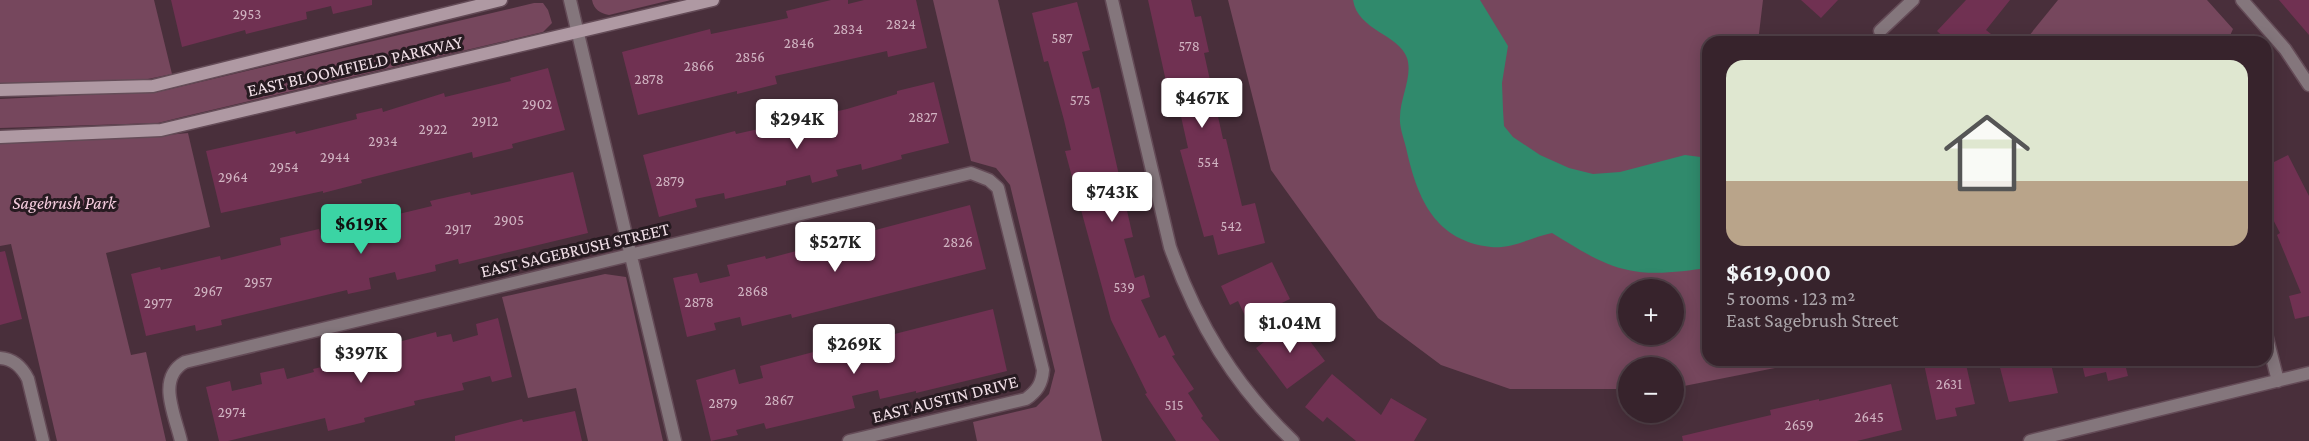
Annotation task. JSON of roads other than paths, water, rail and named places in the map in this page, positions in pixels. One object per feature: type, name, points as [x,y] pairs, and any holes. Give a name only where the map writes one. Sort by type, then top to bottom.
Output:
[{"type":"street","name":"EAST BLOOMFIELD PARKWAY","points":[[0,90],[153,87],[501,0]]},
{"type":"street","points":[[570,0],[675,441]]},
{"type":"street","name":"EAST BLOOMFIELD PARKWAY","points":[[0,137],[161,129],[713,0]]},
{"type":"street","points":[[1112,0],[1170,247],[1181,279],[1217,350],[1257,403],[1293,441]]},
{"type":"street","points":[[1880,31],[1913,0]]},
{"type":"street","points":[[2242,0],[2285,49],[2309,85]]},
{"type":"street","name":"EAST SAGEBRUSH STREET","points":[[181,441],[168,388],[172,372],[189,360],[972,173],[989,180],[998,188],[1043,370],[1042,381]]},
{"type":"street","points":[[0,358],[16,363],[28,379],[43,441]]},
{"type":"street","points":[[2272,358],[2278,381]]},
{"type":"street","points":[[2030,441],[2309,373]]},
{"type":"street","name":"EAST AUSTIN DRIVE","points":[[849,441],[1026,399],[1035,392],[1042,381]]},
{"type":"park label","name":"Sagebrush Park","points":[[64,203]]}]
